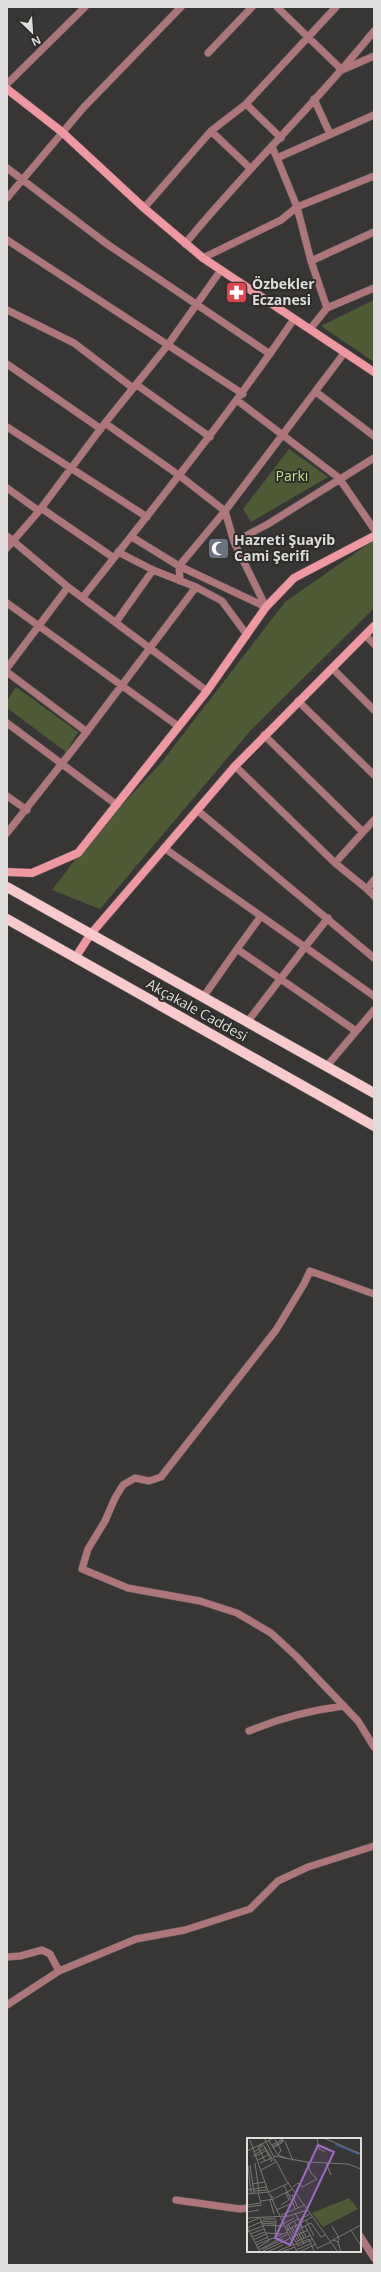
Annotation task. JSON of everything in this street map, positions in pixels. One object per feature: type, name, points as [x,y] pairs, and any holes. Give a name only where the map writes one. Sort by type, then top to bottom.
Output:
[{"type":"main road","points":[[7,89],[62,132],[144,208],[203,258],[374,372]]},
{"type":"main road","points":[[7,872],[32,873],[78,853],[207,691],[266,607],[294,578],[374,536]]},
{"type":"main road","points":[[75,958],[90,935],[235,766],[264,735],[374,626]]},
{"type":"main road","name":"Akçakale Caddesi","points":[[7,887],[90,935],[204,996],[326,1067],[374,1093]]},
{"type":"main road","name":"Akçakale Caddesi","points":[[7,919],[374,1126]]},
{"type":"street","points":[[7,84],[85,7]]},
{"type":"street","points":[[208,53],[252,7]]},
{"type":"street","points":[[277,7],[342,70]]},
{"type":"street","points":[[144,208],[211,131],[246,104],[336,7]]},
{"type":"street","points":[[7,198],[62,132],[179,8]]},
{"type":"street","points":[[185,244],[215,207],[281,138],[314,99],[342,70],[374,31]]},
{"type":"street","points":[[342,70],[374,56]]},
{"type":"street","points":[[314,99],[330,134]]},
{"type":"street","points":[[246,104],[281,138]]},
{"type":"street","points":[[277,158],[374,115]]},
{"type":"street","points":[[211,131],[251,169]]},
{"type":"street","points":[[272,147],[297,207],[311,261],[328,308]]},
{"type":"street","points":[[7,168],[107,244],[270,354]]},
{"type":"street","points":[[203,258],[281,220],[297,207],[374,176]]},
{"type":"street","points":[[311,261],[374,232]]},
{"type":"street","points":[[7,240],[167,346],[243,394]]},
{"type":"street","points":[[7,548],[14,542],[103,426],[167,346],[221,270]]},
{"type":"street","points":[[310,329],[328,308],[374,288]]},
{"type":"street","points":[[7,310],[74,343],[135,387],[210,437]]},
{"type":"street","points":[[83,597],[132,537],[243,394],[294,319]]},
{"type":"street","points":[[180,581],[179,566],[226,511],[345,352]]},
{"type":"street","points":[[8,366],[180,476],[226,511],[234,542],[266,607]]},
{"type":"street","points":[[316,392],[374,436]]},
{"type":"street","points":[[238,400],[339,478],[374,529]]},
{"type":"street","points":[[7,427],[147,517]]},
{"type":"street","points":[[234,542],[268,524],[339,478],[374,458]]},
{"type":"street","points":[[7,488],[116,555],[196,587],[222,601],[247,635]]},
{"type":"street","points":[[7,536],[68,587],[207,691]]},
{"type":"street","points":[[132,537],[179,566],[266,607]]},
{"type":"street","points":[[116,622],[153,570]]},
{"type":"street","points":[[7,668],[40,627],[68,587]]},
{"type":"street","points":[[7,833],[27,810],[60,763],[87,732],[121,684],[196,587]]},
{"type":"street","points":[[7,604],[178,726]]},
{"type":"street","points":[[365,635],[374,644]]},
{"type":"street","points":[[332,668],[374,710]]},
{"type":"street","points":[[7,672],[87,732]]},
{"type":"street","points":[[298,701],[374,775]]},
{"type":"street","points":[[7,723],[117,805]]},
{"type":"street","points":[[264,735],[363,832]]},
{"type":"street","points":[[235,766],[335,863],[374,896]]},
{"type":"street","points":[[7,796],[27,810]]},
{"type":"street","points":[[197,810],[374,958]]},
{"type":"street","points":[[335,863],[374,820]]},
{"type":"street","points":[[164,848],[374,996]]},
{"type":"street","points":[[366,889],[374,880]]},
{"type":"street","points":[[204,996],[261,916]]},
{"type":"street","points":[[248,1021],[328,918]]},
{"type":"street","points":[[237,949],[356,1031]]},
{"type":"street","points":[[326,1067],[374,1010]]},
{"type":"street","points":[[374,1294],[310,1271],[304,1284],[276,1330],[215,1410],[161,1477],[149,1481],[135,1478],[123,1485],[114,1498],[105,1521],[88,1549],[82,1569],[128,1588],[200,1601],[237,1613],[271,1633],[358,1721],[374,1747]]},
{"type":"street","points":[[249,1731],[274,1720],[344,1706]]},
{"type":"street","points":[[7,2006],[59,1971],[136,1939],[185,1930],[250,1909],[278,1881],[308,1867],[374,1846]]},
{"type":"street","points":[[7,1957],[20,1956],[42,1950],[50,1954],[59,1971]]},
{"type":"street","points":[[176,2200],[240,2209],[247,2208]]},
{"type":"street","points":[[361,2238],[374,2258]]},
{"type":"green space","points":[[374,300],[374,362],[321,326]]},
{"type":"green space","name":"Parkı","points":[[289,449],[328,477],[251,522],[243,509]]},
{"type":"green space","points":[[374,540],[374,608],[251,730],[100,909],[52,890],[94,835],[161,763],[285,602]]},
{"type":"green space","points":[[16,687],[78,732],[66,752],[7,708],[7,701]]},
{"type":"place","name":"Özbekler Eczanesi","points":[[236,292]]},
{"type":"place","name":"Hazreti Şuayib Cami Şerifi","points":[[219,548]]}]
